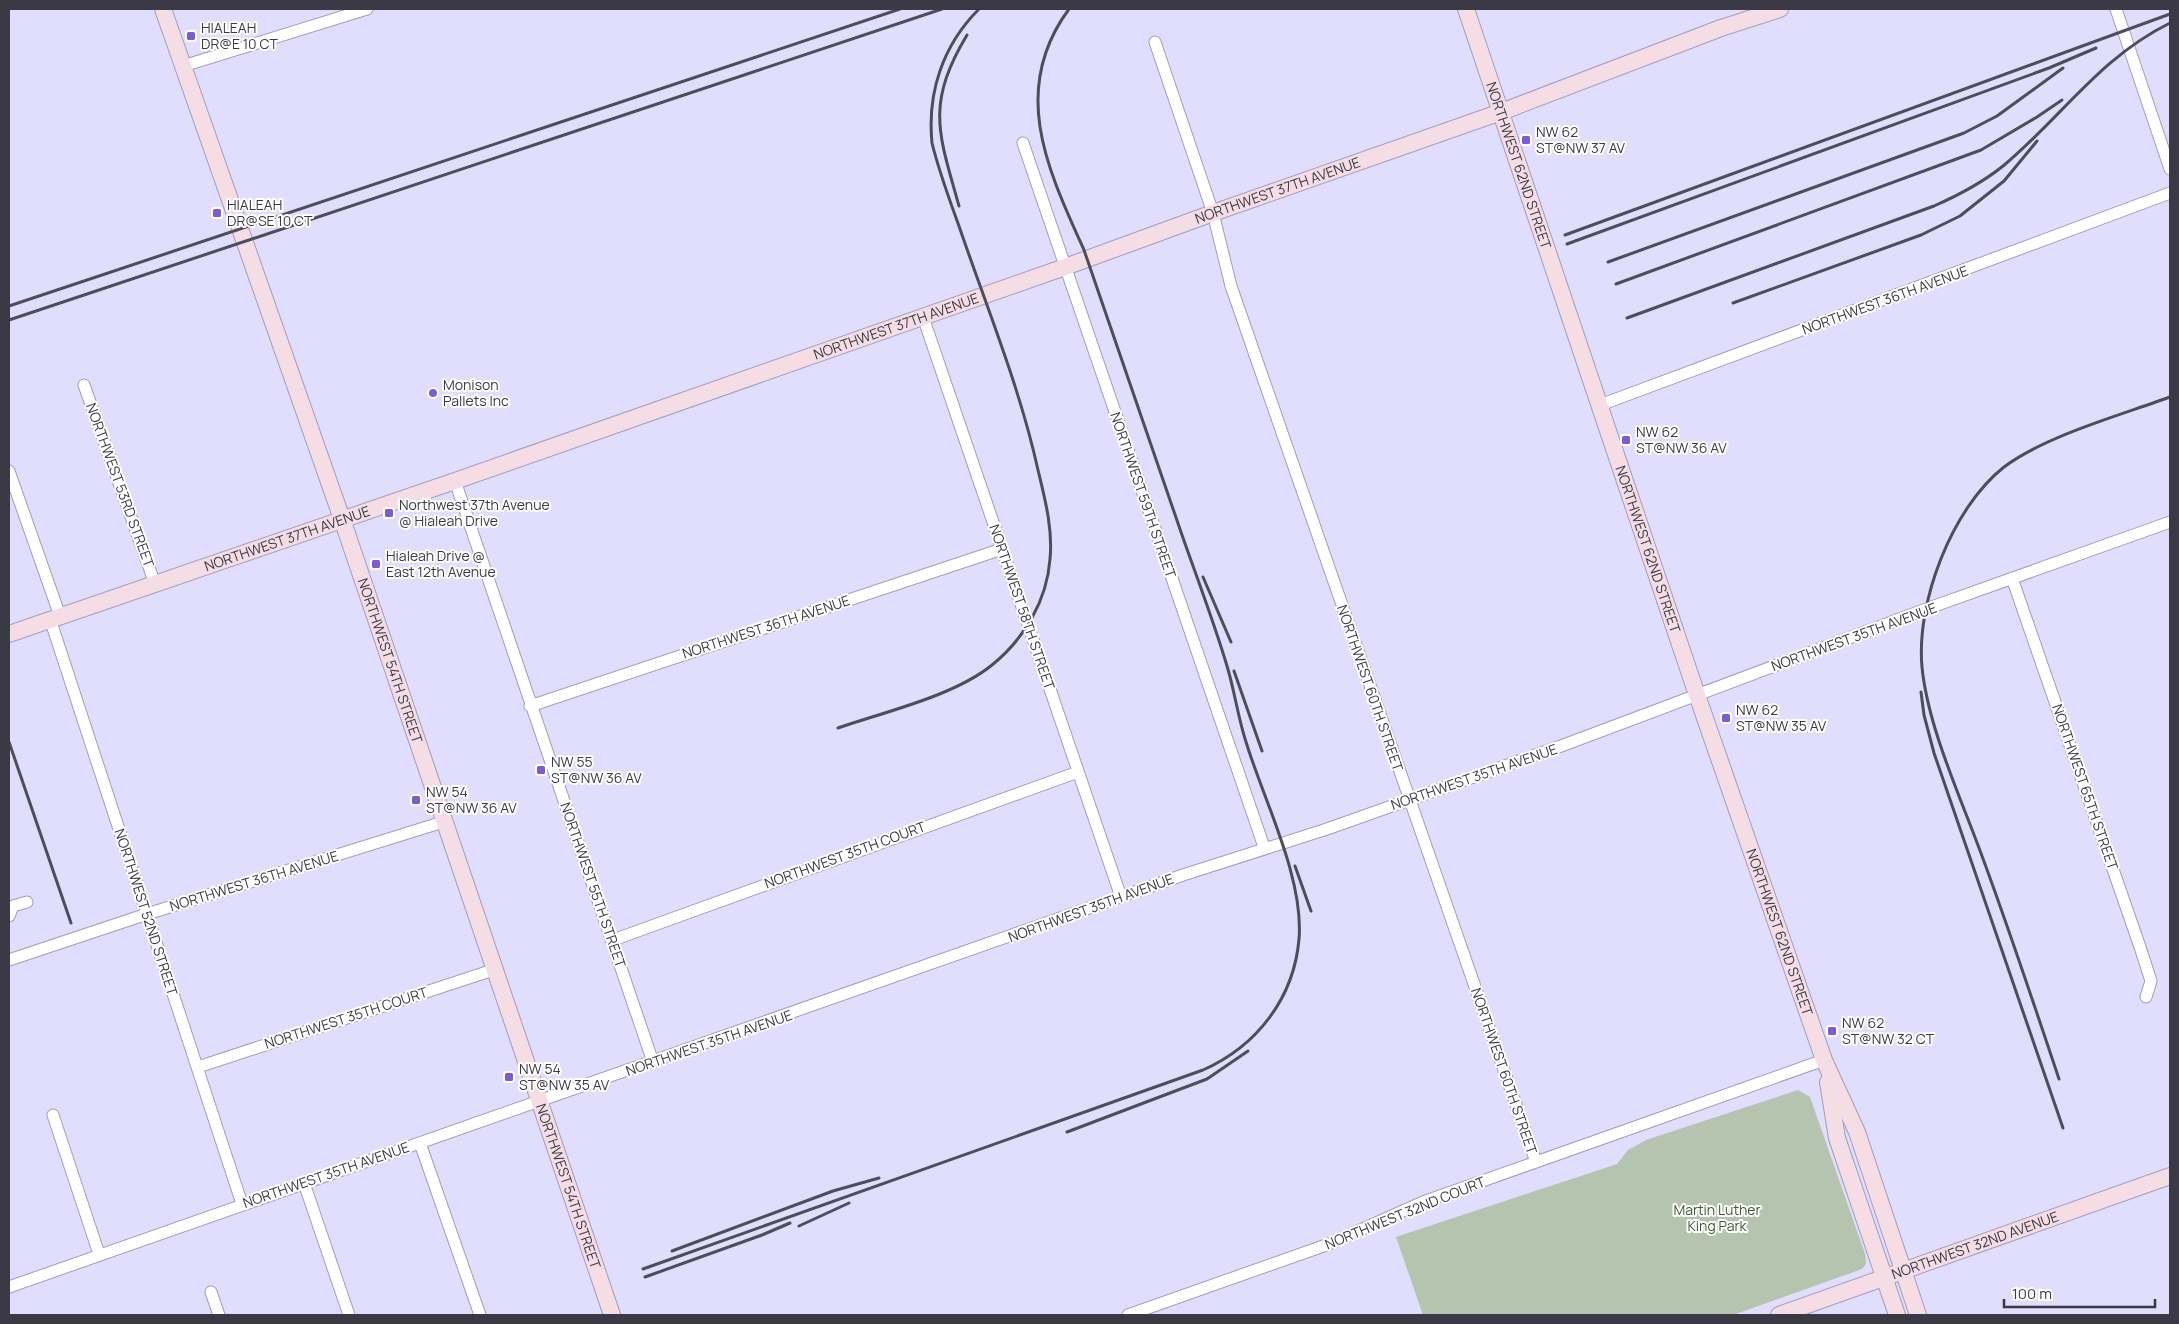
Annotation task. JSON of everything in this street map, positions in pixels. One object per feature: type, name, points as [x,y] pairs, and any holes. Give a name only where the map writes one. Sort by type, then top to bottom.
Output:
[{"type":"main road","name":"NORTHWEST 54TH STREET","points":[[164,9],[342,519],[493,970],[612,1315]]},
{"type":"main road","name":"NORTHWEST 62ND STREET","points":[[1466,9],[1697,695],[1824,1060],[1857,1132],[1918,1315]]},
{"type":"main road","name":"NORTHWEST 37TH AVENUE","points":[[9,634],[455,481],[1065,267],[1501,112],[1721,28],[1780,9]]},
{"type":"main road","name":"NORTHWEST 62ND STREET","points":[[1824,1060],[1838,1138],[1897,1315]]},
{"type":"main road","name":"NORTHWEST 32ND AVENUE","points":[[1780,1315],[2170,1176]]},
{"type":"street","points":[[183,66],[367,9]]},
{"type":"street","points":[[2116,9],[2170,169]]},
{"type":"street","name":"NORTHWEST 60TH STREET","points":[[1155,42],[1213,213],[1231,286],[1536,1162]]},
{"type":"street","name":"NORTHWEST 59TH STREET","points":[[1023,143],[1264,847]]},
{"type":"street","name":"NORTHWEST 36TH AVENUE","points":[[1600,406],[2170,194]]},
{"type":"street","name":"NORTHWEST 58TH STREET","points":[[923,317],[1121,897]]},
{"type":"street","name":"NORTHWEST 53RD STREET","points":[[84,385],[155,584]]},
{"type":"street","name":"NORTHWEST 52ND STREET","points":[[9,471],[147,914],[242,1204]]},
{"type":"street","name":"NORTHWEST 55TH STREET","points":[[455,481],[530,706],[613,940],[653,1062]]},
{"type":"street","name":"NORTHWEST 35TH AVENUE","points":[[9,1287],[1264,847],[1409,800],[2012,578],[2170,522]]},
{"type":"street","name":"NORTHWEST 36TH AVENUE","points":[[530,706],[1002,549]]},
{"type":"street","name":"NORTHWEST 65TH STREET","points":[[2012,578],[2146,964],[2151,981],[2146,997]]},
{"type":"street","name":"NORTHWEST 35TH COURT","points":[[613,940],[1078,772]]},
{"type":"street","name":"NORTHWEST 36TH AVENUE","points":[[9,960],[147,914],[444,822]]},
{"type":"street","points":[[9,916],[13,906],[27,902]]},
{"type":"street","name":"NORTHWEST 35TH COURT","points":[[198,1067],[493,970]]},
{"type":"street","name":"NORTHWEST 32ND COURT","points":[[1128,1315],[1329,1244],[1423,1202],[1824,1060]]},
{"type":"street","points":[[53,1114],[100,1254]]},
{"type":"street","points":[[420,1143],[480,1315]]},
{"type":"street","points":[[304,1183],[349,1315]]},
{"type":"street","points":[[211,1292],[219,1315]]},
{"type":"green space","name":"Martin Luther King Park","points":[[1798,1090],[1810,1097],[1865,1254],[1866,1264],[1862,1269],[1733,1315],[1423,1315],[1396,1237],[1617,1164],[1628,1150],[1646,1140]]},
{"type":"railway","points":[[9,306],[900,9]]},
{"type":"railway","points":[[9,320],[942,9]]},
{"type":"railway","points":[[838,728],[939,694],[958,686],[992,665],[1004,655],[1024,631],[1039,604],[1048,575],[1051,548],[1048,514],[1031,439],[1013,379],[945,186],[932,143],[932,106],[940,70],[956,38],[979,9]]},
{"type":"railway","points":[[643,1269],[1203,1070],[1240,1048],[1256,1034],[1281,1000],[1296,961],[1299,939],[1299,916],[1296,892],[1282,841],[1244,735],[1230,676],[1217,633],[1084,250],[1058,190],[1040,130],[1038,100],[1041,70],[1051,39],[1069,9]]},
{"type":"railway","points":[[1565,235],[2170,14]]},
{"type":"railway","points":[[1627,318],[1934,206],[1961,193],[2003,166],[2122,53],[2170,23]]},
{"type":"railway","points":[[959,206],[946,159],[940,120],[945,81],[967,35]]},
{"type":"railway","points":[[1567,244],[2049,68],[2096,48]]},
{"type":"railway","points":[[1608,262],[1964,133],[1997,116],[2063,68]]},
{"type":"railway","points":[[1616,284],[1981,150],[2062,100]]},
{"type":"railway","points":[[1733,303],[1921,235],[1960,216],[2004,181],[2037,141]]},
{"type":"railway","points":[[2059,1079],[2002,911],[1946,763],[1931,714],[1922,667],[1925,614],[1941,558],[1954,531],[1968,506],[1985,485],[2004,467],[2021,456],[2062,436],[2170,397]]},
{"type":"railway","points":[[1203,577],[1231,642]]},
{"type":"railway","points":[[1234,671],[1262,751]]},
{"type":"railway","points":[[1921,692],[1924,715],[1934,753],[2063,1128]]},
{"type":"railway","points":[[9,742],[71,923]]},
{"type":"railway","points":[[1295,866],[1311,911]]},
{"type":"railway","points":[[1067,1132],[1207,1079],[1248,1051]]},
{"type":"railway","points":[[672,1251],[833,1191],[879,1178]]},
{"type":"railway","points":[[799,1226],[849,1203]]},
{"type":"railway","points":[[645,1277],[790,1223]]},
{"type":"place","name":"HIALEAH DR@E 10 CT","points":[[191,36]]},
{"type":"place","name":"NW 62 ST@NW 37 AV","points":[[1526,140]]},
{"type":"place","name":"HIALEAH DR@SE 10 CT","points":[[217,213]]},
{"type":"place","name":"Monison Pallets Inc","points":[[433,393]]},
{"type":"place","name":"NW 62 ST@NW 36 AV","points":[[1626,440]]},
{"type":"place","name":"Northwest 37th Avenue @ Hialeah Drive","points":[[389,513]]},
{"type":"place","name":"Hialeah Drive @ East 12th Avenue","points":[[376,564]]},
{"type":"place","name":"NW 62 ST@NW 35 AV","points":[[1726,718]]},
{"type":"place","name":"NW 55 ST@NW 36 AV","points":[[541,770]]},
{"type":"place","name":"NW 54 ST@NW 36 AV","points":[[416,800]]},
{"type":"place","name":"NW 62 ST@NW 32 CT","points":[[1832,1031]]},
{"type":"place","name":"NW 54 ST@NW 35 AV","points":[[509,1077]]}]
